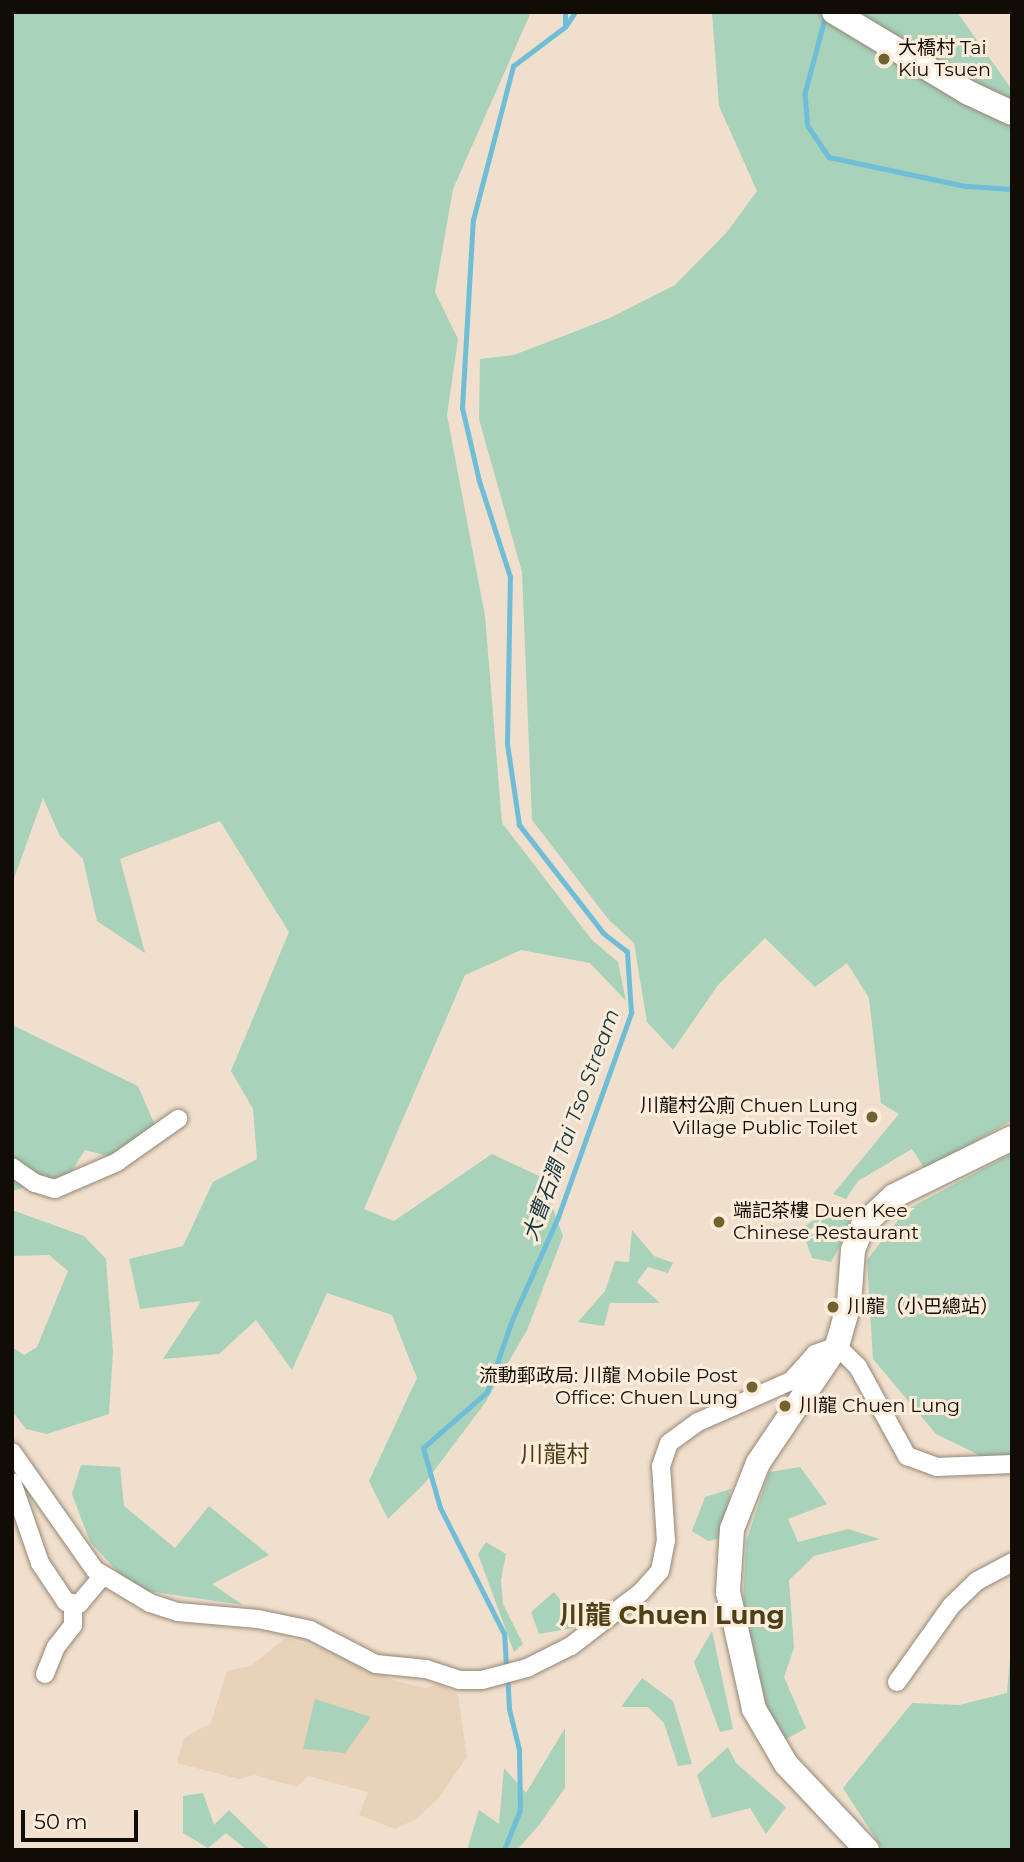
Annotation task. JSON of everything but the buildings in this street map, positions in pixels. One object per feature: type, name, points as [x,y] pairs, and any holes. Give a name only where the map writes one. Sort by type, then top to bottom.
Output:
[{"type":"main road","points":[[839,15],[969,93],[1012,113]]},
{"type":"main road","points":[[867,1850],[796,1776],[767,1735],[742,1671],[727,1592],[729,1546],[746,1486],[837,1346],[849,1304],[855,1242],[870,1216],[894,1196],[1012,1138]]},
{"type":"street","points":[[12,1167],[34,1183],[55,1189],[117,1162],[178,1119]]},
{"type":"street","points":[[12,1452],[102,1577],[178,1612],[241,1616],[310,1630],[376,1664],[426,1669],[459,1680],[482,1680],[527,1668],[571,1646],[641,1592],[660,1571],[666,1541],[661,1466],[669,1443],[698,1422],[791,1381],[815,1354],[837,1346],[858,1367],[907,1456],[937,1467],[1012,1464]]},
{"type":"street","points":[[12,1482],[40,1563],[73,1606],[73,1625],[55,1647],[45,1674]]},
{"type":"street","points":[[897,1682],[951,1606],[977,1581],[1012,1562]]},
{"type":"street","points":[[73,1606],[83,1601],[102,1577]]},
{"type":"shaded area","points":[[285,1638],[347,1656],[393,1680],[425,1688],[439,1684],[458,1695],[467,1757],[438,1799],[416,1819],[395,1829],[359,1815],[368,1792],[308,1776],[297,1787],[255,1775],[239,1779],[177,1763],[184,1738],[211,1723],[227,1671],[251,1666]]},
{"type":"green space","points":[[12,12],[531,12],[453,189],[435,292],[458,339],[447,415],[485,616],[502,823],[592,940],[618,962],[626,1001],[590,963],[521,950],[465,975],[364,1209],[394,1221],[492,1154],[541,1177],[563,1236],[527,1330],[485,1403],[424,1484],[388,1519],[369,1481],[417,1378],[392,1315],[327,1293],[292,1370],[256,1320],[219,1354],[163,1359],[201,1301],[140,1309],[129,1259],[183,1246],[213,1182],[257,1159],[253,1109],[231,1071],[289,932],[220,821],[120,859],[145,953],[97,921],[83,859],[60,836],[43,798],[12,884]]},
{"type":"green space","points":[[712,12],[957,12],[1012,90],[1012,1120],[926,1171],[912,1149],[858,1181],[846,1199],[833,1194],[899,1114],[881,1103],[869,998],[847,963],[815,987],[765,938],[718,985],[673,1050],[647,1022],[634,943],[609,920],[532,820],[522,572],[479,419],[480,359],[514,355],[610,318],[675,285],[727,232],[757,191],[719,106]]},
{"type":"green space","points":[[12,1025],[138,1086],[161,1139],[123,1160],[85,1150],[70,1174],[12,1191]]},
{"type":"green space","points":[[1012,1153],[1012,1471],[936,1434],[873,1359],[867,1260],[906,1210]]},
{"type":"green space","points":[[12,1210],[84,1236],[106,1259],[113,1352],[109,1414],[47,1434],[26,1429],[12,1411],[12,1347],[24,1355],[37,1347],[68,1271],[49,1255],[12,1256]]},
{"type":"green space","points":[[851,1214],[847,1233],[831,1262],[812,1258],[802,1229],[812,1221]]},
{"type":"green space","points":[[632,1230],[654,1256],[673,1263],[668,1273],[648,1267],[637,1282],[660,1303],[610,1303],[604,1326],[578,1322],[605,1291],[615,1261],[629,1262]]},
{"type":"green space","points":[[81,1465],[120,1467],[124,1506],[175,1548],[209,1506],[269,1555],[212,1584],[243,1605],[134,1589],[90,1542],[72,1494]]},
{"type":"green space","points":[[800,1467],[827,1504],[788,1519],[798,1542],[848,1529],[880,1539],[814,1556],[789,1580],[794,1648],[784,1677],[806,1728],[783,1741],[765,1711],[743,1607],[746,1542],[769,1472]]},
{"type":"green space","points":[[731,1489],[722,1538],[708,1541],[692,1531],[705,1497]]},
{"type":"green space","points":[[486,1542],[506,1554],[501,1580],[503,1604],[523,1644],[514,1652],[478,1554]]},
{"type":"green space","points":[[554,1592],[574,1616],[572,1628],[539,1634],[531,1612]]},
{"type":"green space","points":[[712,1631],[733,1729],[720,1732],[694,1662]]},
{"type":"green space","points":[[1012,1636],[1012,1850],[883,1850],[843,1788],[912,1703],[959,1705],[1007,1693]]},
{"type":"green space","points":[[642,1678],[673,1701],[692,1764],[678,1766],[664,1723],[648,1707],[621,1707]]},
{"type":"green space","points":[[315,1699],[371,1717],[345,1753],[303,1749]]},
{"type":"green space","points":[[565,1728],[565,1788],[539,1825],[517,1850],[467,1850],[479,1810],[499,1824],[504,1768],[526,1793]]},
{"type":"green space","points":[[728,1747],[736,1763],[786,1807],[766,1834],[750,1808],[712,1818],[697,1775]]},
{"type":"green space","points":[[203,1793],[214,1825],[229,1810],[269,1849],[247,1850],[226,1833],[208,1848],[183,1833],[183,1796]]},
{"type":"waterway","points":[[565,12],[565,26]]},
{"type":"waterway","name":"大曹石澗 Tai Tso Stream","points":[[506,1668],[504,1634],[440,1508],[423,1448],[487,1392],[512,1320],[558,1217],[631,1013],[627,952],[603,933],[519,825],[507,744],[510,577],[479,481],[462,408],[473,220],[513,66],[565,27],[575,12]]},
{"type":"waterway","points":[[826,15],[805,94],[808,126],[829,157],[966,186],[1012,189]]},
{"type":"waterway","name":"大曹石澗 Tai Tso Stream","points":[[504,1850],[520,1810],[519,1750],[509,1709],[507,1676]]},
{"type":"place","name":"大橋村 Tai Kiu Tsuen","points":[[884,59]]},
{"type":"place","name":"川龍村公廁 Chuen Lung Village Public Toilet","points":[[872,1117]]},
{"type":"place","name":"端記茶樓 Duen Kee Chinese Restaurant","points":[[719,1222]]},
{"type":"place","name":"川龍（小巴總站）","points":[[833,1307]]},
{"type":"place","name":"流動郵政局: 川龍 Mobile Post Office: Chuen Lung","points":[[752,1387]]},
{"type":"place","name":"川龍 Chuen Lung","points":[[785,1406]]},
{"type":"district","name":"川龍村","points":[[555,1454]]},
{"type":"district","name":"川龍 Chuen Lung","points":[[672,1616]]}]
